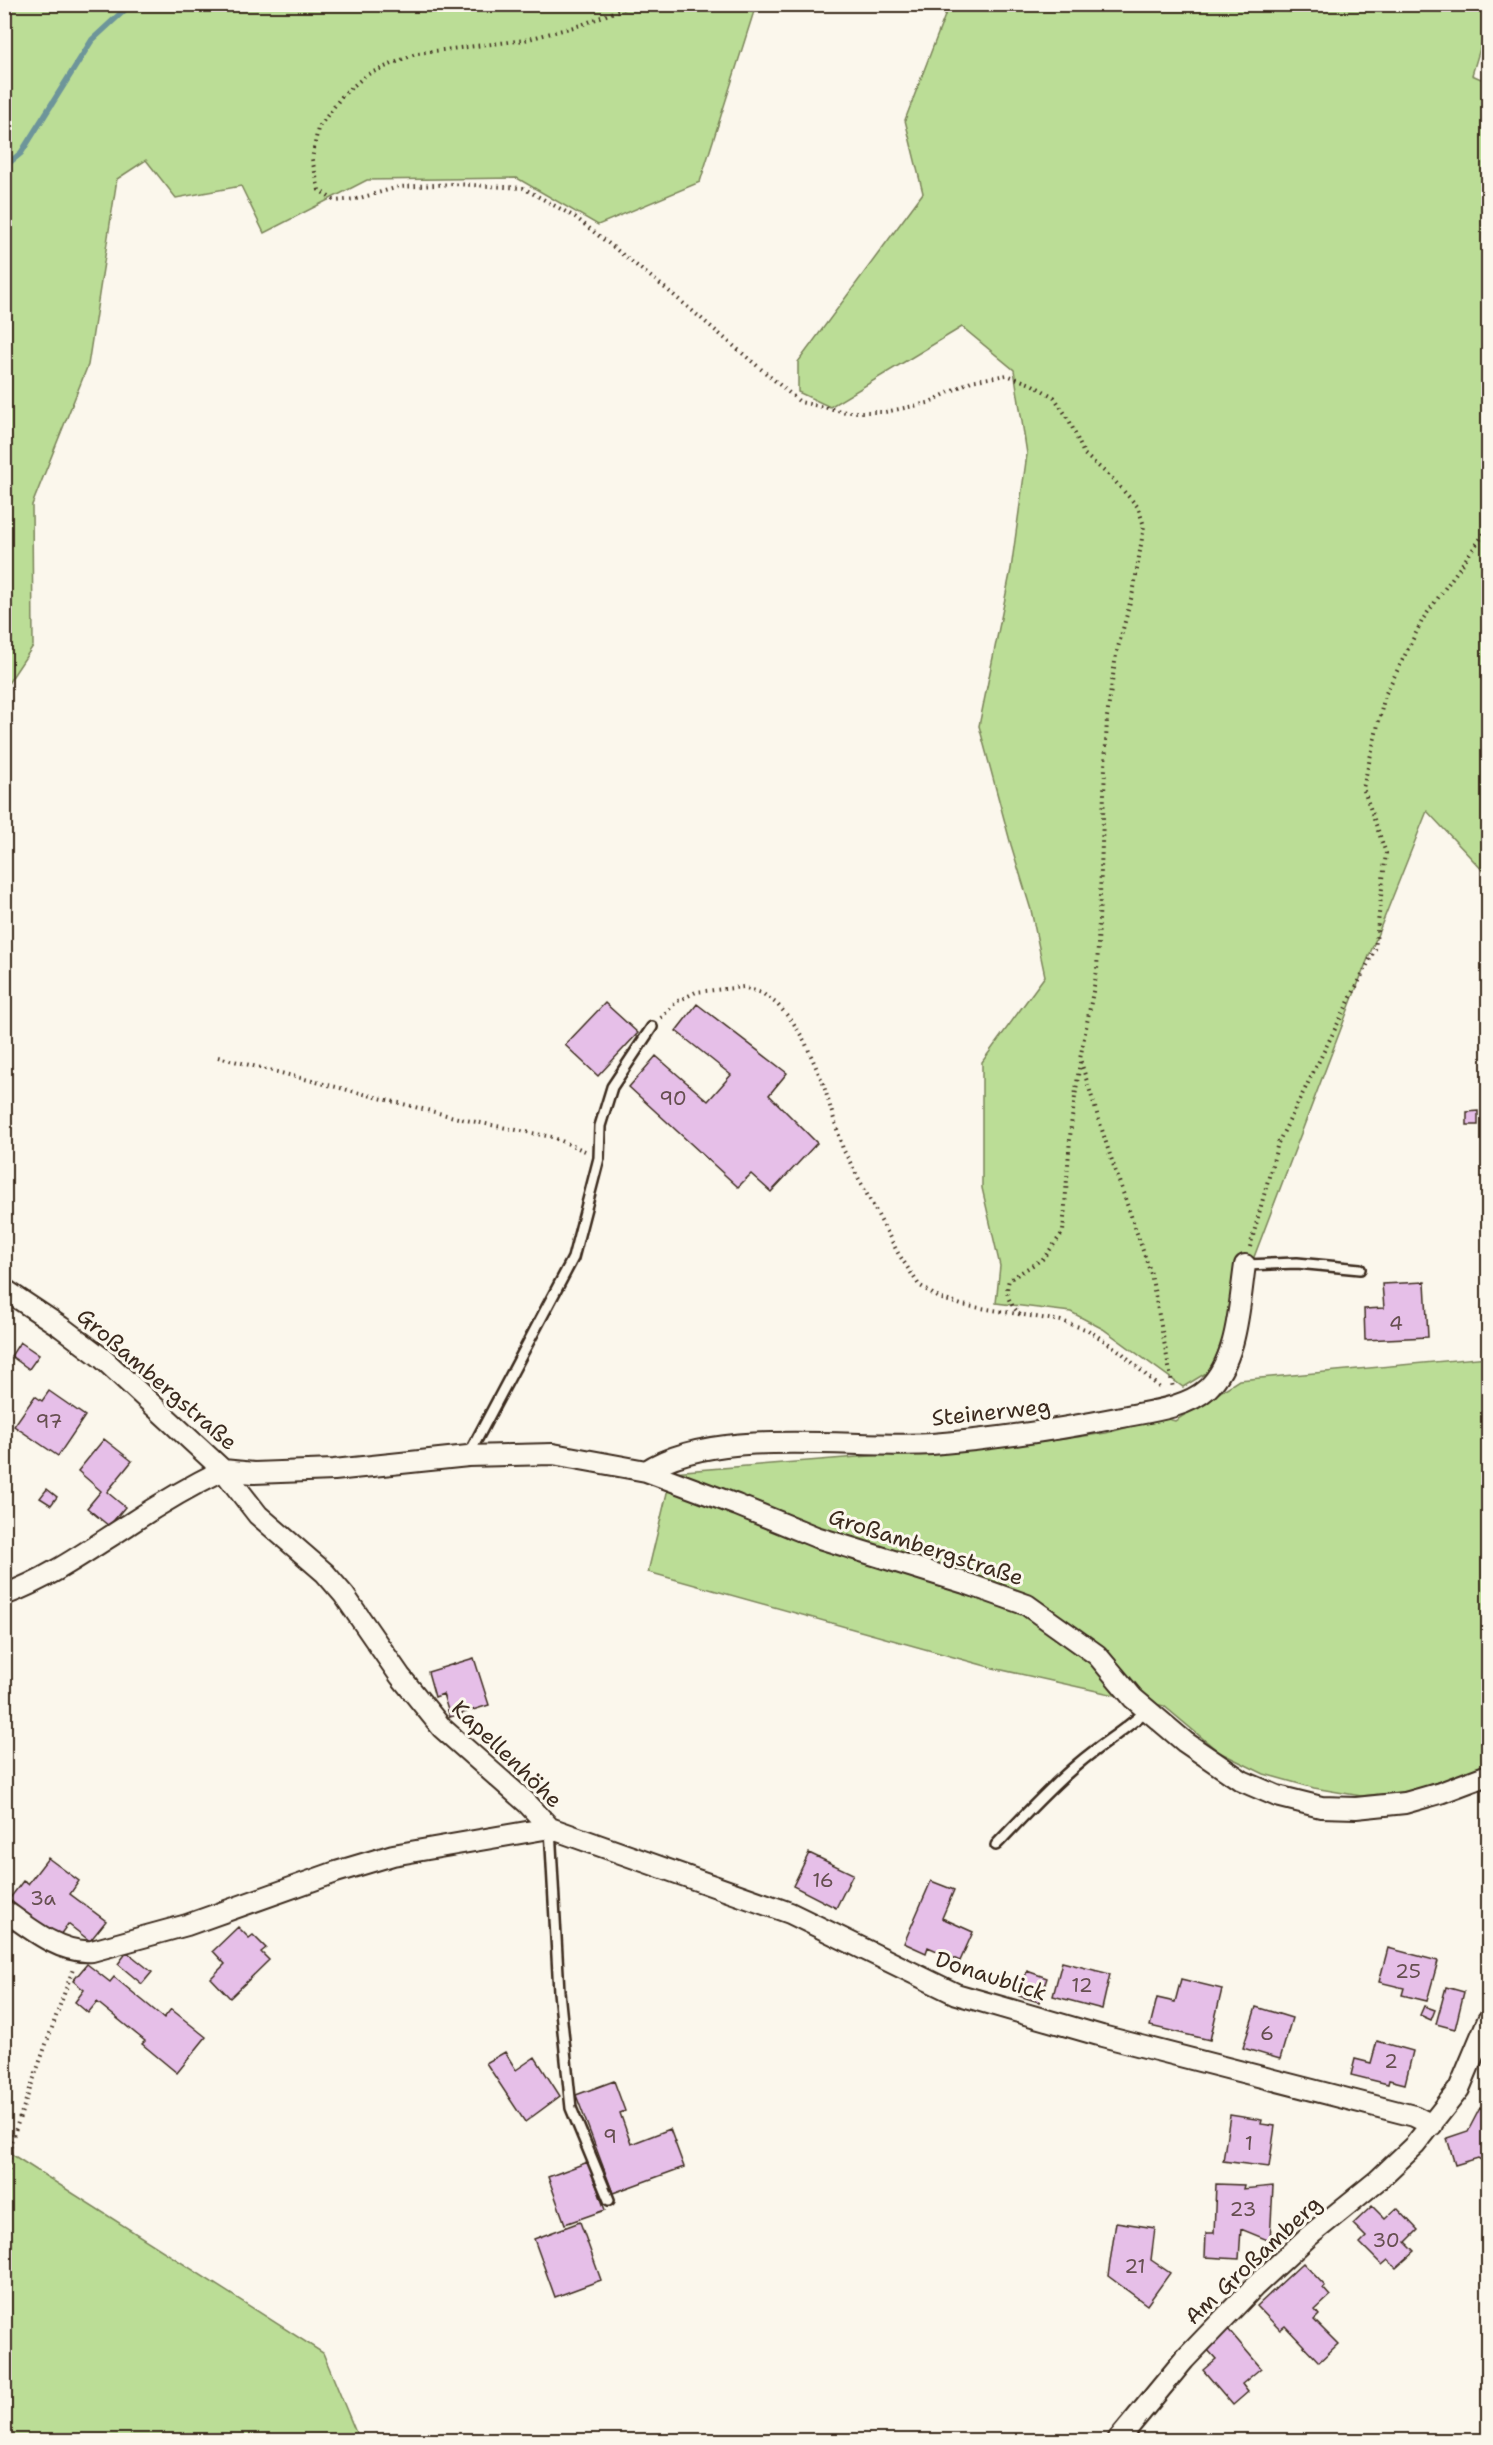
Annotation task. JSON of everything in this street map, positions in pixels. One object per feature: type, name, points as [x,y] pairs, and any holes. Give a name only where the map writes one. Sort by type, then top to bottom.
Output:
[{"type":"street","name":"Steinerweg","points":[[646,1472],[662,1460],[718,1447],[771,1443],[930,1444],[1057,1430],[1176,1406],[1206,1390],[1226,1363],[1245,1265]]},
{"type":"street","name":"Großambergstraße","points":[[4,1289],[102,1358],[224,1470],[254,1473],[334,1470],[468,1456],[553,1454],[646,1472],[816,1537],[968,1584],[1027,1605],[1096,1655],[1133,1698],[1185,1742],[1242,1780],[1277,1796],[1321,1807],[1356,1808],[1406,1803],[1488,1775]]},
{"type":"street","points":[[4,1595],[48,1576],[195,1484],[224,1470]]},
{"type":"street","name":"Kapellenhöhe","points":[[224,1470],[258,1515],[312,1560],[338,1588],[400,1676],[442,1728],[527,1803],[550,1828]]},
{"type":"street","name":"Kapellenhöhe","points":[[80,1952],[187,1925],[336,1872],[393,1855],[550,1828]]},
{"type":"street","name":"Donaublick","points":[[550,1828],[790,1913],[956,1994],[1102,2036],[1414,2116],[1432,2125]]},
{"type":"street","points":[[4,1910],[65,1948],[80,1952]]},
{"type":"street","name":"Am Großamberg","points":[[1118,2440],[1184,2360],[1254,2287],[1415,2145],[1459,2089],[1488,2020]]},
{"type":"lane","points":[[468,1456],[573,1258],[599,1158],[600,1126],[612,1087],[652,1027]]},
{"type":"lane","points":[[1245,1265],[1296,1263],[1360,1269]]},
{"type":"lane","points":[[996,1845],[1078,1764],[1132,1724],[1148,1709]]},
{"type":"lane","points":[[550,1828],[559,1992],[571,2108],[609,2200]]},
{"type":"path","points":[[628,4],[624,8],[581,25],[525,40],[418,53],[366,75],[342,96],[318,128],[312,159],[320,189],[335,201],[356,199],[399,187],[454,184],[523,188],[575,217],[670,292],[800,402],[846,412],[885,412],[928,403],[971,381],[1007,375],[1031,384],[1054,397],[1069,420],[1084,454],[1111,477],[1138,507],[1144,526],[1134,588],[1116,655],[1107,717],[1097,971],[1080,1059],[1071,1125],[1063,1232],[1044,1258],[1009,1280],[1006,1291],[1012,1305],[1020,1315]]},
{"type":"path","points":[[1245,1265],[1278,1143],[1375,949],[1386,853],[1363,788],[1385,695],[1423,620],[1488,528]]},
{"type":"path","points":[[652,1027],[676,1002],[696,992],[743,987],[762,993],[777,1004],[794,1022],[805,1042],[823,1083],[843,1149],[898,1253],[919,1285],[939,1298],[962,1305],[1060,1322],[1088,1330],[1121,1352],[1154,1381],[1176,1406]]},
{"type":"path","points":[[218,1057],[466,1120],[552,1137],[599,1158]]},
{"type":"path","points":[[1080,1059],[1151,1274],[1176,1406]]},
{"type":"path","points":[[8,2177],[11,2142],[80,1952]]},
{"type":"green space","points":[[5,4],[756,5],[700,182],[598,225],[517,178],[367,180],[264,233],[241,186],[176,198],[146,160],[117,179],[88,365],[32,505],[33,646],[5,688]]},
{"type":"green space","points":[[949,5],[1488,5],[1488,22],[1472,75],[1488,82],[1488,876],[1427,811],[1361,976],[1211,1370],[1183,1387],[1103,1329],[1071,1312],[996,1303],[1000,1266],[982,1188],[982,1062],[1045,976],[1031,910],[979,726],[1011,569],[1027,454],[1014,370],[962,327],[830,407],[798,392],[798,362],[923,193],[905,120]]},
{"type":"green space","points":[[1488,1357],[1488,1763],[1410,1791],[1361,1796],[1314,1788],[1264,1774],[1219,1752],[1164,1706],[993,1668],[648,1572],[672,1472],[1042,1442],[1106,1433],[1164,1418],[1175,1421],[1239,1380]]},
{"type":"green space","points":[[5,2150],[323,2353],[359,2440],[5,2440]]},
{"type":"building","points":[[605,1003],[638,1033],[598,1076],[565,1045]]},
{"type":"building","points":[[697,1004],[787,1073],[769,1095],[817,1143],[771,1192],[751,1174],[738,1187],[629,1087],[656,1056],[708,1101],[731,1075],[676,1031]]},
{"type":"building","points":[[1478,1111],[1478,1125],[1467,1125],[1467,1112]]},
{"type":"building","points":[[1425,1282],[1428,1337],[1365,1340],[1364,1309],[1384,1308],[1382,1284]]},
{"type":"building","points":[[20,1342],[39,1355],[29,1369],[11,1356]]},
{"type":"building","points":[[49,1391],[85,1416],[58,1456],[14,1426],[35,1396],[42,1401]]},
{"type":"building","points":[[104,1439],[132,1461],[107,1492],[125,1507],[109,1526],[87,1508],[101,1491],[78,1471]]},
{"type":"building","points":[[47,1489],[57,1497],[51,1505],[40,1498]]},
{"type":"building","points":[[474,1658],[489,1705],[450,1717],[443,1694],[435,1697],[428,1672]]},
{"type":"building","points":[[809,1853],[853,1874],[836,1908],[793,1886]]},
{"type":"building","points":[[48,1858],[79,1881],[70,1894],[106,1921],[90,1941],[68,1924],[57,1939],[7,1902],[23,1881],[28,1884]]},
{"type":"building","points":[[931,1881],[954,1890],[942,1918],[973,1932],[960,1961],[928,1947],[926,1953],[904,1943]]},
{"type":"building","points":[[238,1927],[249,1938],[253,1935],[266,1948],[261,1952],[269,1960],[230,1998],[211,1978],[225,1964],[213,1951]]},
{"type":"building","points":[[1388,1948],[1438,1961],[1427,2001],[1402,1995],[1404,1988],[1379,1982]]},
{"type":"building","points":[[127,1952],[152,1972],[142,1984],[118,1964]]},
{"type":"building","points":[[1062,1962],[1110,1974],[1102,2009],[1053,1996]]},
{"type":"building","points":[[87,1964],[110,1982],[114,1977],[164,2018],[171,2009],[206,2037],[177,2073],[142,2044],[145,2041],[97,2002],[88,2013],[75,2002],[84,1990],[73,1981]]},
{"type":"building","points":[[1027,1971],[1047,1978],[1039,2002],[1019,1996]]},
{"type":"building","points":[[1181,1979],[1222,1989],[1210,2040],[1150,2026],[1157,1998],[1175,2002]]},
{"type":"building","points":[[1446,1987],[1464,1992],[1455,2029],[1436,2024]]},
{"type":"building","points":[[1424,2006],[1435,2010],[1431,2020],[1420,2015]]},
{"type":"building","points":[[1256,2007],[1292,2018],[1280,2059],[1243,2048]]},
{"type":"building","points":[[1377,2041],[1413,2051],[1405,2084],[1389,2080],[1388,2084],[1351,2075],[1355,2059],[1371,2063]]},
{"type":"building","points":[[505,2052],[516,2070],[535,2057],[560,2096],[525,2122],[486,2063]]},
{"type":"building","points":[[614,2081],[625,2111],[620,2113],[631,2144],[670,2129],[684,2167],[613,2193],[576,2095]]},
{"type":"building","points":[[1480,2108],[1488,2112],[1488,2164],[1478,2158],[1455,2165],[1447,2138],[1468,2131]]},
{"type":"building","points":[[1230,2115],[1262,2120],[1261,2124],[1275,2126],[1269,2167],[1223,2161]]},
{"type":"building","points":[[588,2162],[605,2210],[565,2224],[548,2177]]},
{"type":"building","points":[[1216,2184],[1244,2185],[1243,2189],[1273,2186],[1270,2241],[1241,2229],[1239,2259],[1205,2257],[1206,2233],[1214,2233]]},
{"type":"building","points":[[1372,2206],[1385,2219],[1397,2208],[1418,2230],[1406,2242],[1415,2251],[1396,2268],[1388,2260],[1382,2265],[1360,2243],[1366,2237],[1353,2224]]},
{"type":"building","points":[[580,2222],[601,2280],[555,2297],[534,2239]]},
{"type":"building","points":[[1116,2222],[1155,2228],[1151,2260],[1170,2273],[1147,2305],[1108,2276]]},
{"type":"building","points":[[1303,2263],[1325,2286],[1323,2288],[1330,2296],[1315,2310],[1319,2315],[1314,2320],[1338,2344],[1319,2362],[1285,2326],[1280,2330],[1257,2306]]},
{"type":"building","points":[[1228,2329],[1261,2368],[1242,2384],[1248,2392],[1233,2405],[1203,2370],[1216,2359],[1206,2348]]},
{"type":"waterway","points":[[4,167],[21,153],[92,40],[131,4]]}]
